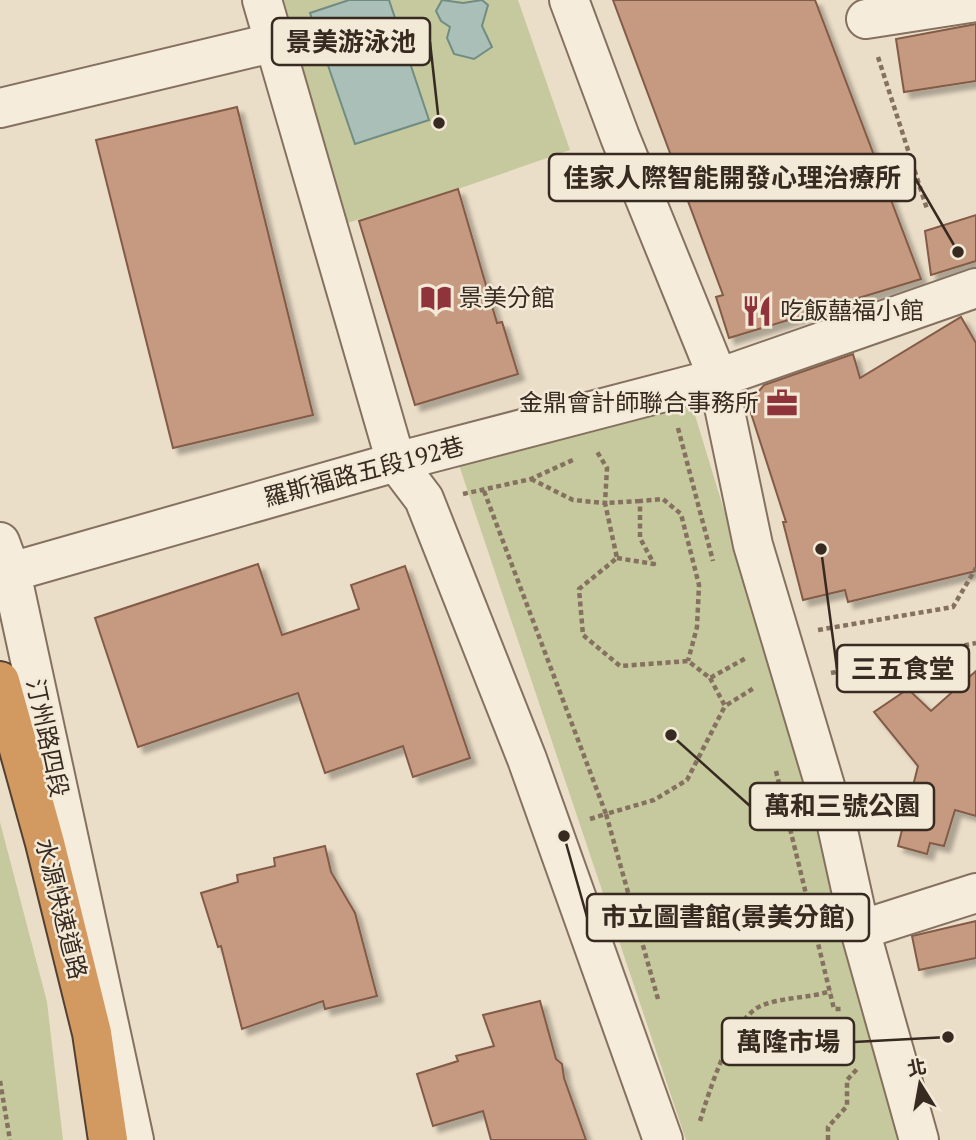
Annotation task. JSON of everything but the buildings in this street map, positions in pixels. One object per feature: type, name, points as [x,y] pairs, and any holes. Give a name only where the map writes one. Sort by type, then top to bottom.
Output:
[{"type":"highway","name":"水源快速道路","points":[[0,681],[45,843],[92,1033],[107,1140]]},
{"type":"highway","name":"水源快速道路","points":[[0,695],[68,941],[107,1140]]},
{"type":"street","points":[[262,0],[396,462],[424,499],[552,831],[679,1137]]},
{"type":"street","points":[[569,0],[718,378],[753,545],[783,636],[837,826],[860,930],[919,1140]]},
{"type":"street","points":[[866,19],[976,2]]},
{"type":"street","points":[[0,108],[276,42]]},
{"type":"street","name":"羅斯福路五段192巷","points":[[5,557],[396,462],[718,378],[976,288]]},
{"type":"street","name":"汀州路四段","points":[[5,557],[134,1140]]},
{"type":"street","points":[[860,930],[976,893]]},
{"type":"path","points":[[866,19],[928,209]]},
{"type":"path","points":[[581,414],[607,468],[605,503],[617,558]]},
{"type":"path","points":[[670,428],[677,426],[716,571]]},
{"type":"path","points":[[424,499],[484,491],[531,479],[607,446]]},
{"type":"path","points":[[531,479],[573,500],[605,503],[663,499],[681,514],[699,584],[697,627],[688,661]]},
{"type":"path","points":[[484,491],[606,814],[658,1001]]},
{"type":"path","points":[[640,501],[640,538],[654,564],[617,558],[579,589],[583,635],[620,666],[688,661],[710,678],[725,706]]},
{"type":"path","points":[[783,636],[953,607],[976,568]]},
{"type":"path","points":[[819,676],[976,643]]},
{"type":"path","points":[[742,646],[749,668]]},
{"type":"path","points":[[710,678],[746,658]]},
{"type":"path","points":[[752,678],[758,700]]},
{"type":"path","points":[[552,831],[654,800],[687,780],[725,706],[755,688]]},
{"type":"path","points":[[774,761],[834,1009],[844,1009],[848,1021]]},
{"type":"path","points":[[679,1137],[744,1021],[761,1005],[831,992]]},
{"type":"path","points":[[828,1140],[828,1127],[847,1106],[847,1080],[862,1064],[864,1073]]},
{"type":"path","points":[[0,1081],[10,1140]]},
{"type":"green space","points":[[284,0],[518,0],[570,150],[458,189],[347,223]]},
{"type":"green space","points":[[691,402],[875,1004],[913,1140],[686,1140],[459,465]]},
{"type":"green space","points":[[0,822],[47,1002],[63,1140],[0,1140]]},
{"type":"water","points":[[349,0],[389,0],[429,120],[355,144],[310,13]]},
{"type":"water","points":[[442,0],[463,3],[482,0],[488,5],[482,26],[492,47],[474,59],[454,54],[447,38],[450,27],[441,21],[436,11]]},
{"type":"place","name":"景美游泳池","points":[[439,123]]},
{"type":"place","name":"佳家人際智能開發心理治療所","points":[[958,252]]},
{"type":"place","name":"景美分館","points":[[436,298]]},
{"type":"place","name":"吃飯囍福小館","points":[[757,311]]},
{"type":"place","name":"金鼎會計師聯合事務所","points":[[782,403]]},
{"type":"place","name":"三五食堂","points":[[821,549]]},
{"type":"place","name":"萬和三號公園","points":[[671,735]]},
{"type":"place","name":"市立圖書館(景美分館)","points":[[564,836]]},
{"type":"place","name":"萬隆市場","points":[[948,1037]]}]
